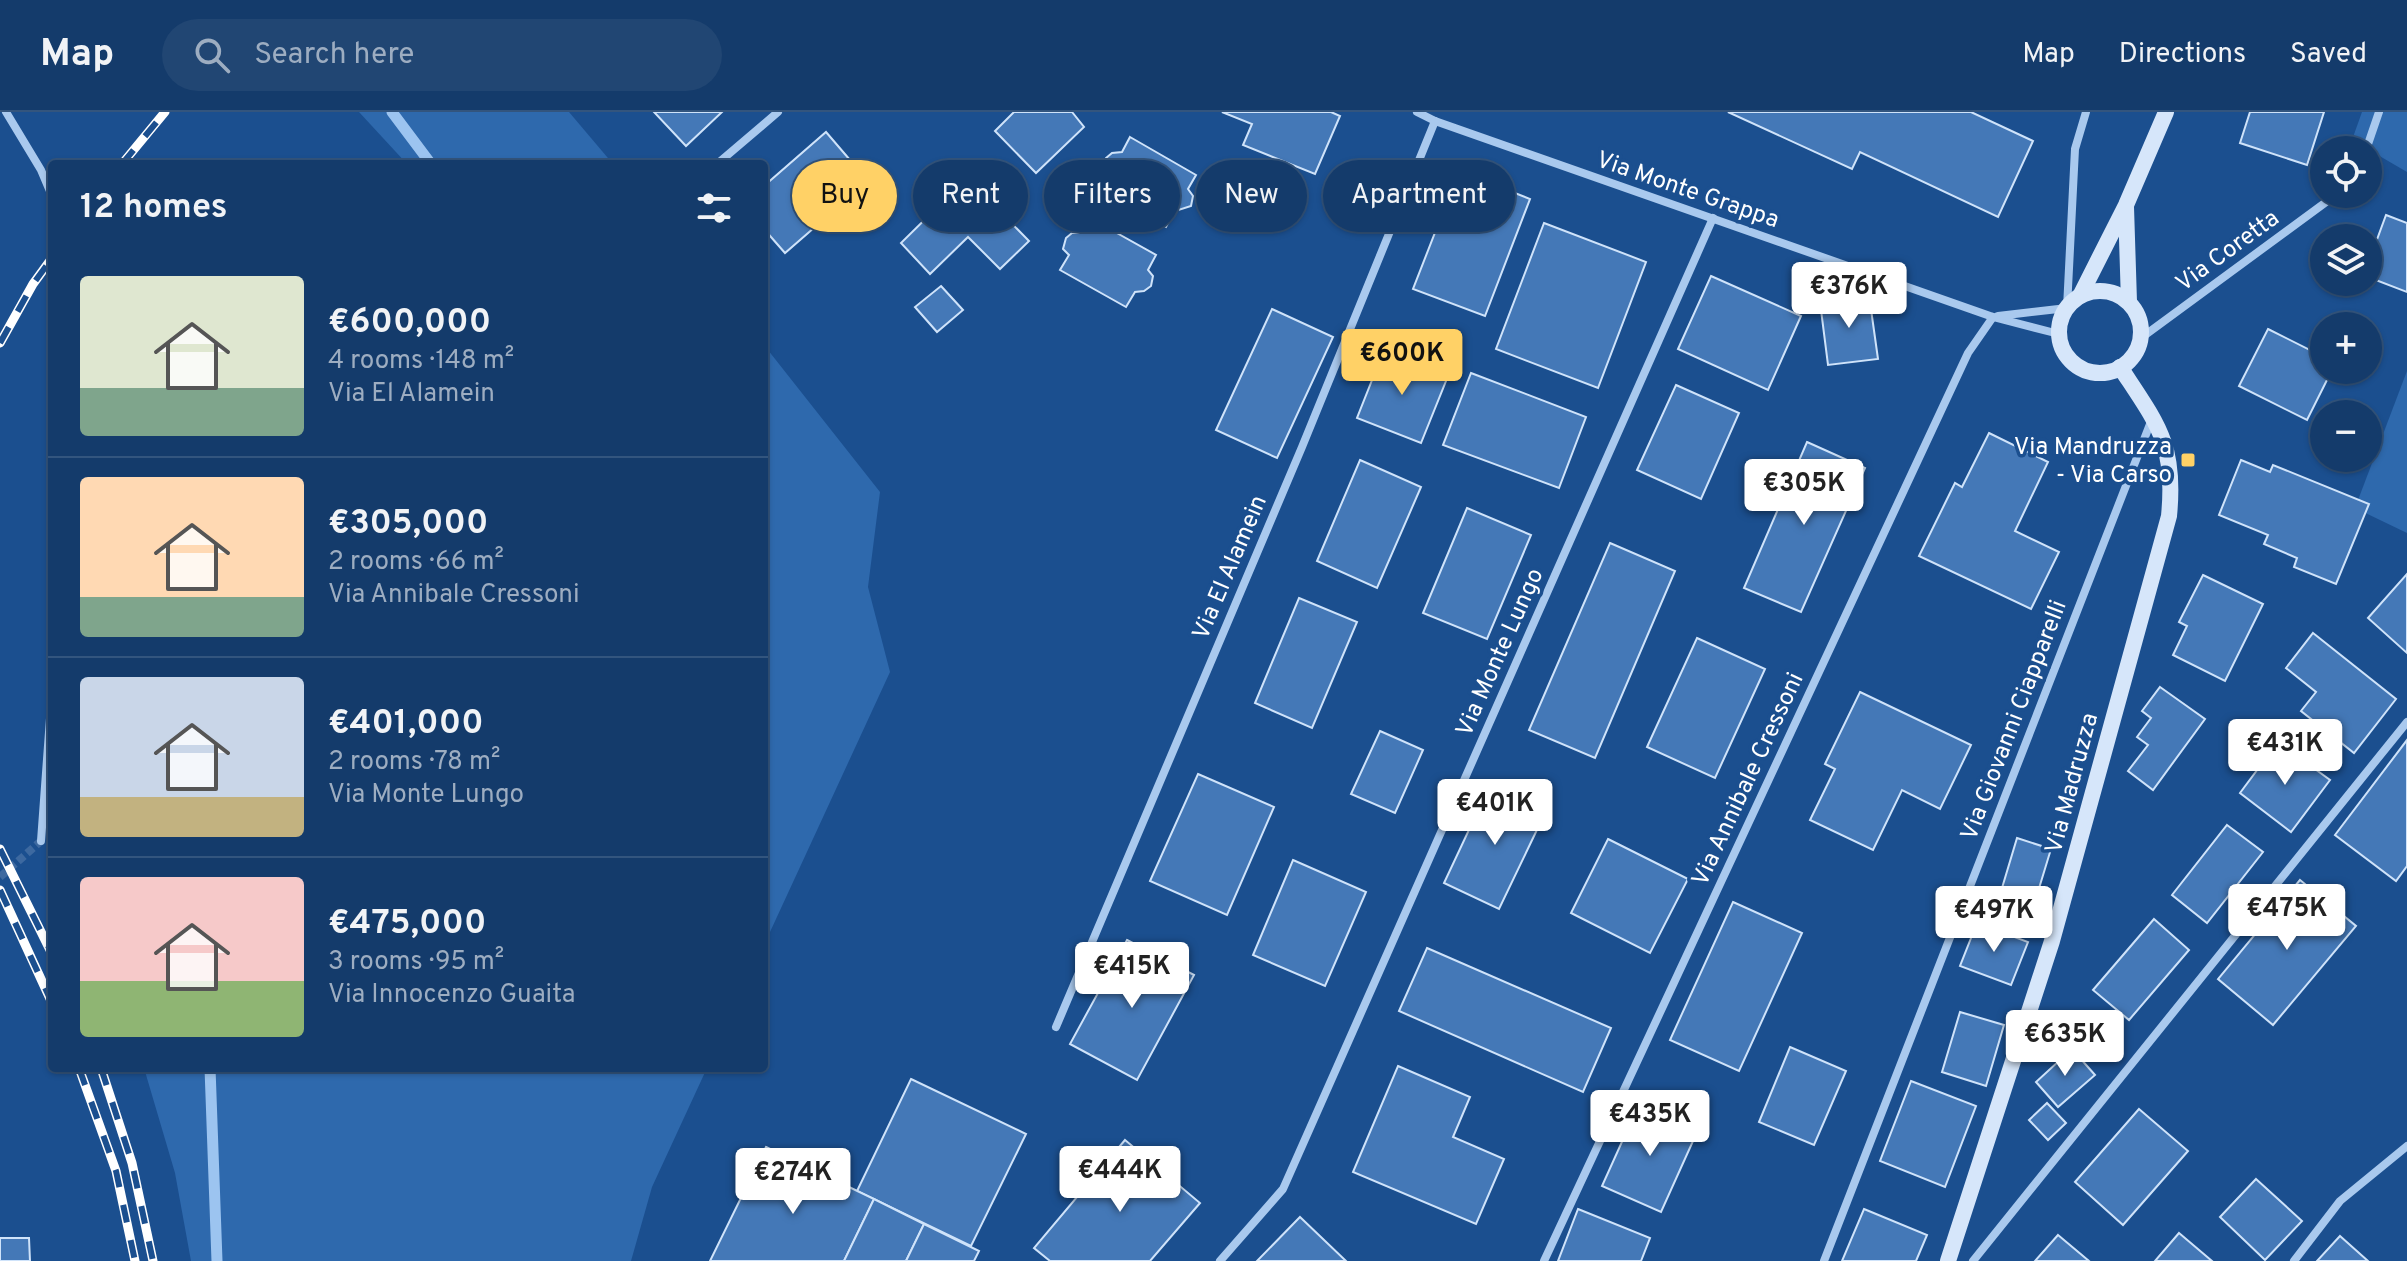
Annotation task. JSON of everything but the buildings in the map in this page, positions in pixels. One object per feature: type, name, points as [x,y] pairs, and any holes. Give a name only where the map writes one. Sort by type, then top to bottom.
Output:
[{"type":"street","points":[[6,112],[48,187]]},
{"type":"street","points":[[722,160],[778,112]]},
{"type":"street","name":"Via Monte Grappa","points":[[1417,112],[1435,121],[1993,317],[2059,334]]},
{"type":"street","points":[[2067,308],[2075,149],[2086,112]]},
{"type":"street","points":[[2080,296],[2098,290],[2115,292],[2129,302],[2141,324],[2141,338],[2132,358],[2120,367],[2107,372],[2093,372],[2070,359],[2062,347],[2059,334],[2061,319],[2080,296],[2126,205],[2166,112]]},
{"type":"street","points":[[2371,136],[2379,112]]},
{"type":"street","name":"Via El Alamein","points":[[1056,1027],[1302,447],[1435,121]]},
{"type":"street","points":[[2126,205],[2129,302]]},
{"type":"street","name":"Via Coretta","points":[[2141,338],[2318,208]]},
{"type":"street","name":"Via Monte Lungo","points":[[1220,1261],[1283,1189],[1713,218]]},
{"type":"street","points":[[1993,317],[2067,308]]},
{"type":"street","name":"Via Annibale Cressoni","points":[[1544,1261],[1968,353],[1993,317]]},
{"type":"street","name":"Via Madruzza","points":[[1948,1261],[2052,941],[2169,516],[2171,463],[2165,442],[2153,417],[2120,367]]},
{"type":"street","name":"Via Giovanni Ciapparelli","points":[[1824,1261],[2153,417]]},
{"type":"street","points":[[1973,1261],[2407,722]]},
{"type":"street","points":[[41,841],[48,746]]},
{"type":"street","points":[[2294,1261],[2340,1201],[2407,1146]]},
{"type":"shaded area","points":[[359,112],[569,112],[610,160],[403,160]]},
{"type":"shaded area","points":[[2362,112],[2407,112],[2407,172],[2382,157],[2382,136],[2353,136]]},
{"type":"shaded area","points":[[768,350],[880,492],[868,587],[890,672],[768,936]]},
{"type":"shaded area","points":[[2407,371],[2407,533],[2355,508],[2369,472],[2382,472],[2382,437]]},
{"type":"shaded area","points":[[145,1072],[705,1072],[652,1187],[631,1261],[191,1261],[175,1173]]},
{"type":"waterway","points":[[392,112],[428,160]]},
{"type":"waterway","points":[[210,1072],[217,1261]]},
{"type":"tunnel","points":[[0,877],[41,841]]},
{"type":"railway","points":[[125,160],[165,112]]},
{"type":"railway","points":[[0,343],[48,263]]},
{"type":"railway","points":[[0,849],[48,946]]},
{"type":"railway","points":[[0,890],[48,994]]},
{"type":"railway","points":[[80,1072],[116,1171],[135,1261]]},
{"type":"railway","points":[[102,1072],[132,1163],[153,1261]]},
{"type":"place","name":"Via Mandruzza - Via Carso","points":[[2188,460]]}]
